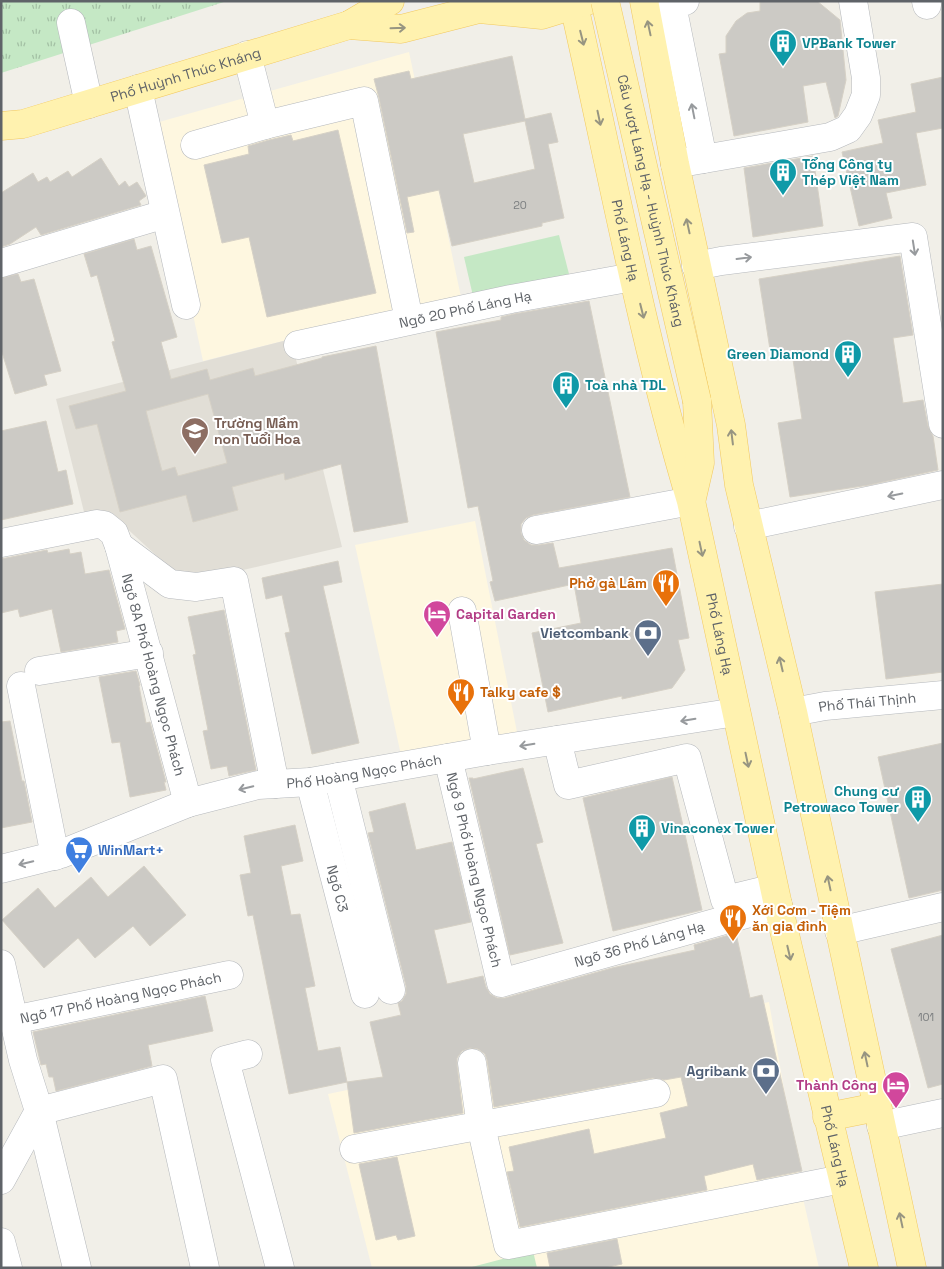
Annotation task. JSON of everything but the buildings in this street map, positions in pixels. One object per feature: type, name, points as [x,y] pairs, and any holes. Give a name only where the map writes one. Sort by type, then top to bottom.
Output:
[{"type":"main road","name":"Phố Huỳnh Thúc Kháng","points":[[8,129],[349,25],[390,1]]},
{"type":"main road","name":"Cầu vượt Láng Hạ - Huỳnh Thúc Kháng","points":[[605,1],[697,401],[719,457],[738,485]]},
{"type":"main road","points":[[644,1],[675,164],[731,425],[738,485],[792,712],[912,1268]]},
{"type":"main road","name":"Phố Huỳnh Thúc Kháng","points":[[349,25],[401,29],[479,9],[542,15],[578,3]]},
{"type":"main road","name":"Phố Láng Hạ","points":[[578,3],[589,70],[633,277],[673,439],[691,501],[776,897],[864,1268]]},
{"type":"main road","points":[[589,70],[655,54]]},
{"type":"main road","name":"Cầu vượt Láng Hạ - Huỳnh Thúc Kháng","points":[[691,501],[700,463],[697,401]]},
{"type":"main road","points":[[828,1117],[879,1116]]},
{"type":"street","points":[[685,1],[672,5],[703,159]]},
{"type":"street","points":[[675,164],[830,137],[848,129],[858,116],[866,95],[866,78],[853,1]]},
{"type":"street","points":[[71,23],[89,104]]},
{"type":"street","points":[[247,55],[265,124]]},
{"type":"street","points":[[138,89],[186,304]]},
{"type":"street","points":[[195,145],[265,124],[364,101],[410,320]]},
{"type":"street","points":[[1,263],[166,214]]},
{"type":"street","points":[[696,266],[721,261],[913,237],[943,424]]},
{"type":"street","name":"Ngõ 20 Phố Láng Hạ","points":[[298,345],[511,299],[633,277]]},
{"type":"street","points":[[748,526],[943,485]]},
{"type":"street","points":[[536,530],[691,501]]},
{"type":"street","points":[[1,543],[97,524],[104,525],[114,533],[119,546],[170,584],[196,587],[234,582],[274,784]]},
{"type":"street","name":"Ngõ 8A Phố Hoàng Ngọc Phách","points":[[119,546],[188,803]]},
{"type":"street","points":[[462,611],[487,751]]},
{"type":"street","points":[[55,856],[30,678],[149,653]]},
{"type":"street","name":"Phố Thái Thịnh","points":[[792,712],[825,706],[943,695]]},
{"type":"street","name":"Phố Hoàng Ngọc Phách","points":[[1,869],[55,856],[188,803],[258,785],[310,782],[487,751],[736,712]]},
{"type":"street","points":[[557,740],[568,785],[687,758],[725,900],[776,897]]},
{"type":"street","name":"Ngõ 9 Phố Hoàng Ngọc Phách","points":[[448,758],[501,983]]},
{"type":"street","name":"Ngõ C3","points":[[310,782],[378,992],[338,777]]},
{"type":"street","name":"Ngõ 36 Phố Láng Hạ","points":[[501,983],[776,897]]},
{"type":"street","points":[[839,931],[943,907]]},
{"type":"street","name":"Ngõ 17 Phố Hoàng Ngọc Phách","points":[[1,964],[13,1020],[12,1063],[39,1112],[77,1268]]},
{"type":"street","name":"Ngõ 17 Phố Hoàng Ngọc Phách","points":[[13,1020],[229,975]]},
{"type":"street","points":[[248,1054],[225,1060],[280,1268]]},
{"type":"street","points":[[472,1063],[481,1126],[508,1245],[842,1179]]},
{"type":"street","points":[[1,1180],[39,1112],[163,1079],[205,1268]]},
{"type":"street","points":[[354,1149],[656,1093]]},
{"type":"street","points":[[879,1116],[943,1113]]},
{"type":"street","points":[[1,1242],[8,1268]]},
{"type":"shaded area","points":[[409,52],[461,297],[203,361],[152,124]]},
{"type":"shaded area","name":"Trường Mầm non Tuổi Hoa","points":[[291,339],[342,547],[204,579],[173,571],[108,511],[85,516],[56,399]]},
{"type":"shaded area","name":"Capital Garden","points":[[475,521],[517,732],[401,755],[355,545]]},
{"type":"shaded area","points":[[769,1002],[802,1194],[819,1268],[372,1268],[328,1094]]},
{"type":"green space","points":[[1,1],[227,1],[1,73]]},
{"type":"green space","points":[[559,235],[569,274],[473,296],[464,257]]},
{"type":"green space","points":[[533,1251],[537,1268],[468,1268]]},
{"type":"place","name":"VPBank Tower","points":[[783,67]]},
{"type":"place","name":"Tổng Công ty Thép Việt Nam","points":[[783,196]]},
{"type":"place","name":"Green Diamond","points":[[848,378]]},
{"type":"place","name":"Toà nhà TDL","points":[[566,409]]},
{"type":"place","name":"Trường Mầm non Tuổi Hoa","points":[[195,455]]},
{"type":"place","name":"Phở gà Lâm","points":[[666,607]]},
{"type":"place","name":"Capital Garden","points":[[437,638]]},
{"type":"place","name":"Vietcombank","points":[[648,657]]},
{"type":"place","name":"Talky cafe $","points":[[461,716]]},
{"type":"place","name":"Chung cư Petrowaco Tower","points":[[918,823]]},
{"type":"place","name":"Vinaconex Tower","points":[[642,852]]},
{"type":"place","name":"WinMart+","points":[[79,874]]},
{"type":"place","name":"Xới Cơm - Tiệm ăn gia đình","points":[[733,942]]},
{"type":"place","name":"Agribank","points":[[766,1095]]},
{"type":"place","name":"Thành Công","points":[[896,1109]]}]
